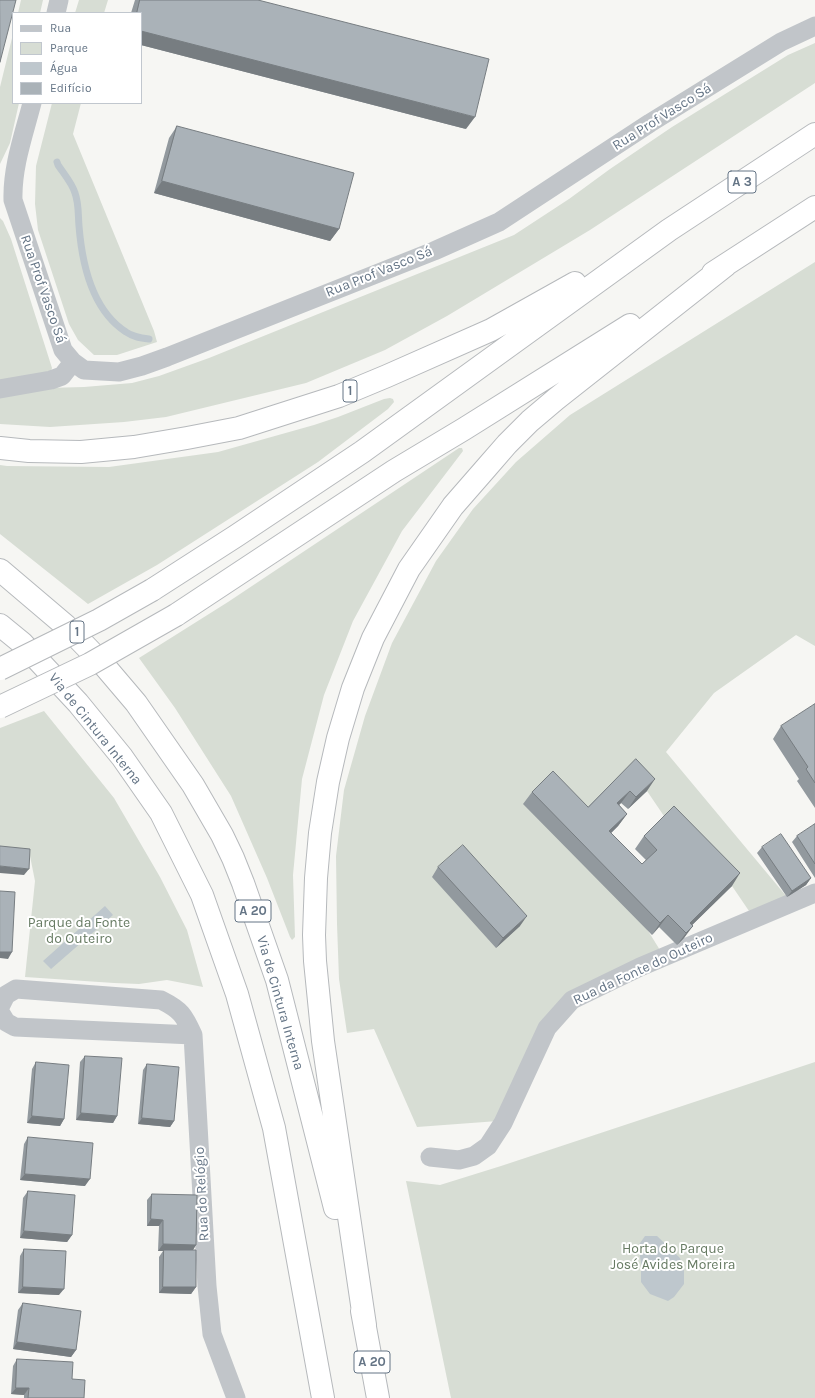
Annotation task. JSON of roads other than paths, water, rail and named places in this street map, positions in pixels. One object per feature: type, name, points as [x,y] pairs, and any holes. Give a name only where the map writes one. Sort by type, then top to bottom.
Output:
[{"type":"highway","name":"A 3","points":[[669,230],[815,134]]},
{"type":"highway","points":[[0,707],[90,664],[176,615],[394,471],[464,429],[726,265],[815,207]]},
{"type":"highway","name":"1","points":[[0,448],[29,451],[81,452],[134,446],[239,428],[339,396],[491,330],[669,230]]},
{"type":"highway","name":"1","points":[[0,669],[67,637],[152,590],[236,536],[362,452],[669,230]]},
{"type":"highway","points":[[365,1325],[323,1041],[314,935],[316,878],[320,834],[328,782],[338,738],[353,688],[373,638],[409,569],[453,506],[507,444],[530,421],[556,399],[726,265]]},
{"type":"highway","name":"Via de Cintura Interna","points":[[0,570],[66,626],[102,663],[136,703],[193,785],[233,858],[277,980],[365,1325],[378,1398]]},
{"type":"highway","name":"Via de Cintura Interna","points":[[0,624],[22,643],[78,703],[122,757],[161,813],[202,895],[237,994],[274,1128],[323,1398]]},
{"type":"street","points":[[56,12],[59,0]]},
{"type":"street","name":"Rua Prof Vasco Sá","points":[[7,200],[64,350],[73,362],[84,370],[119,372],[167,357],[434,251],[499,222],[657,119],[781,42],[815,26]]},
{"type":"street","points":[[7,200],[13,189],[16,166],[32,104]]},
{"type":"street","points":[[0,389],[51,380],[62,376],[73,362]]},
{"type":"street","name":"Rua da Fonte do Outeiro","points":[[430,1157],[459,1160],[474,1156],[488,1146],[503,1123],[547,1028],[572,1000],[640,967],[815,893]]},
{"type":"street","name":"Rua do Relógio","points":[[0,1007],[6,995],[16,989],[161,1000],[174,1007],[185,1017],[193,1035],[207,1278],[212,1334],[236,1398]]},
{"type":"street","points":[[0,1012],[6,1022],[14,1027],[193,1035]]},
{"type":"water","points":[[105,906],[113,915],[51,969],[43,961]]},
{"type":"water","points":[[645,1236],[657,1236],[680,1258],[684,1271],[684,1284],[674,1297],[668,1301],[650,1294],[641,1282],[641,1262],[638,1246]]},
{"type":"waterway","points":[[57,162],[74,189],[78,205],[80,241],[83,256],[86,270],[97,299],[114,323],[129,334],[140,338],[149,339]]},
{"type":"park label","name":"Parque da Fonte do Outeiro","points":[[79,932]]},
{"type":"park label","name":"Horta do Parque José Avides Moreira","points":[[673,1258]]}]
